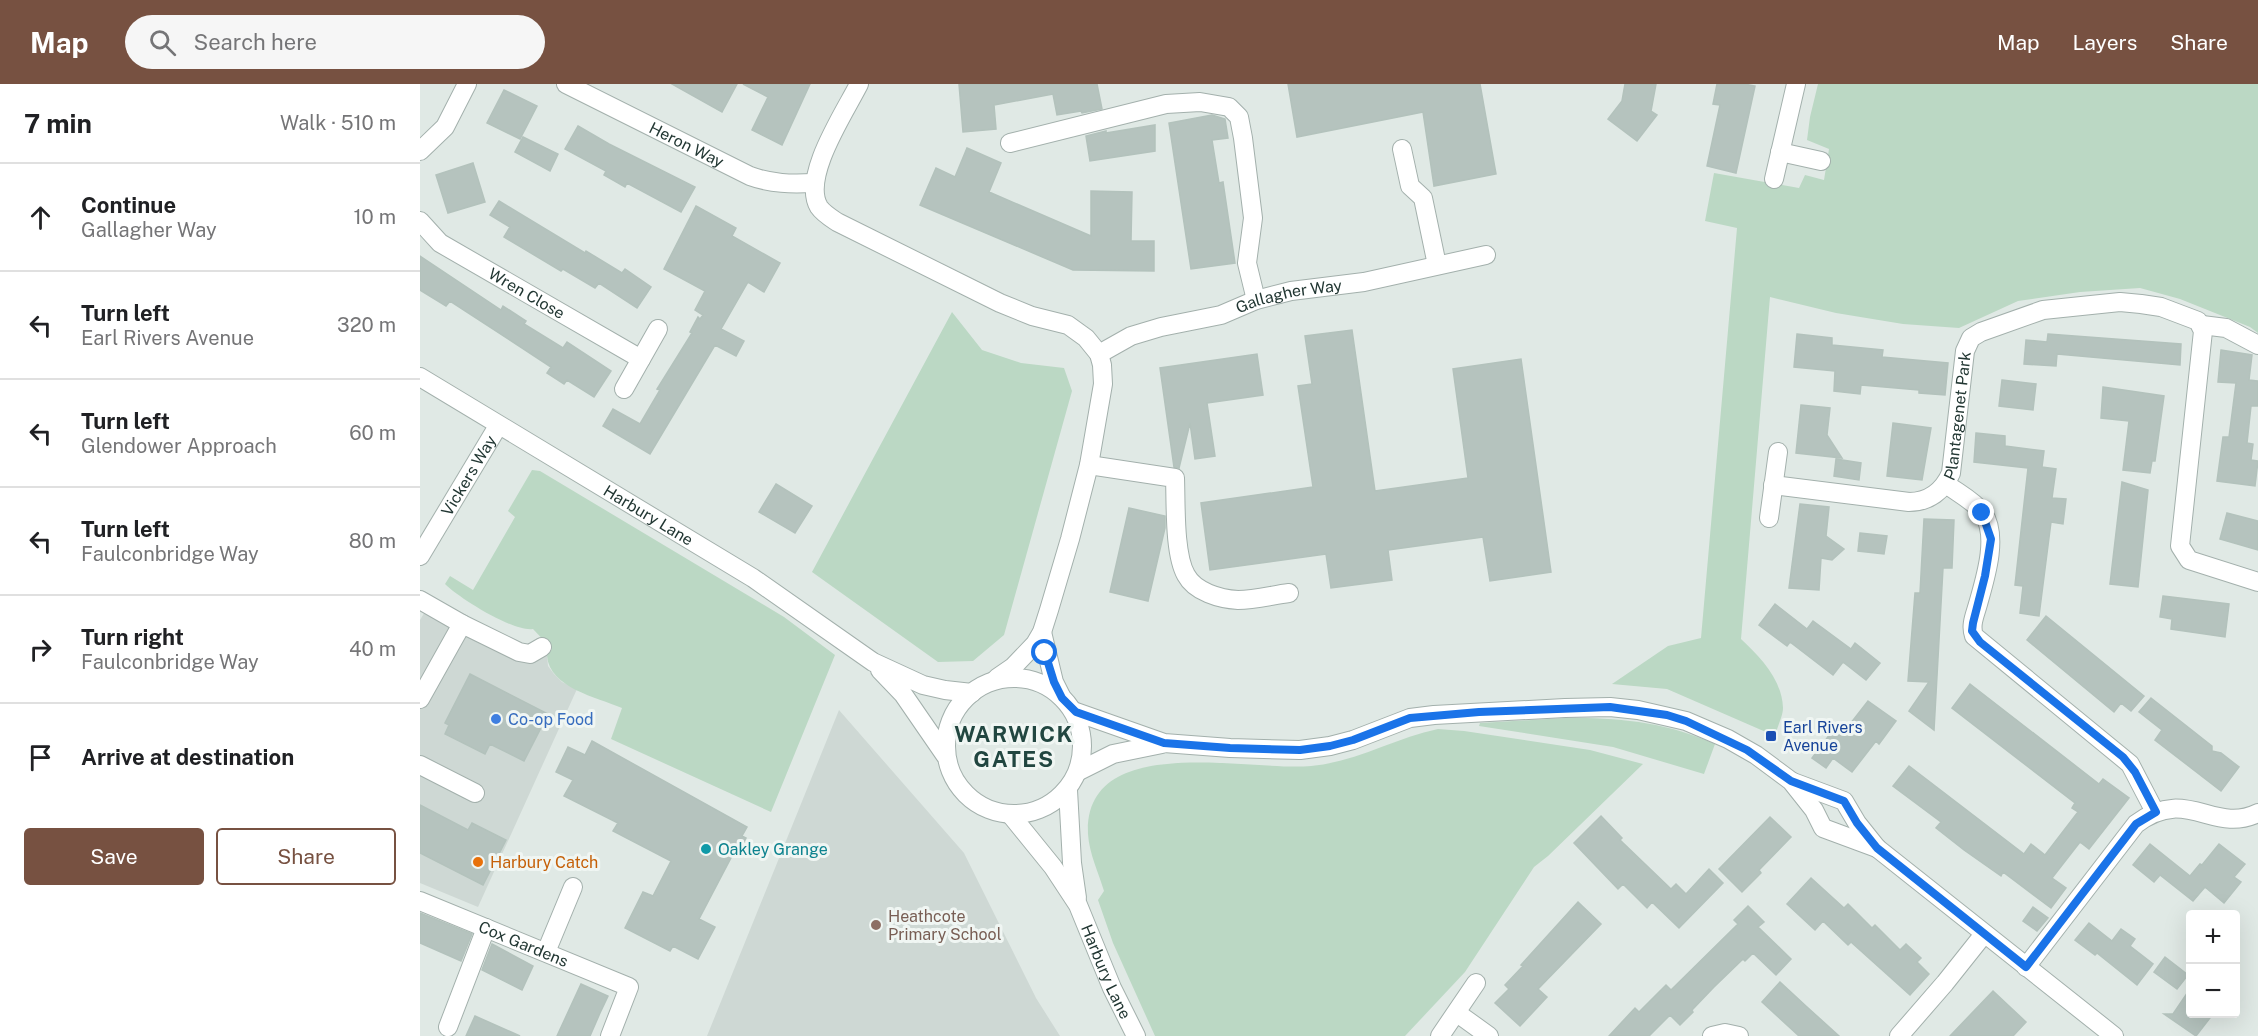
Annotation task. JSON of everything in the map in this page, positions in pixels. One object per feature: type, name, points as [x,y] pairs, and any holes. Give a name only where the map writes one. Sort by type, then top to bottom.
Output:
[{"type":"street","points":[[420,150],[445,127],[467,84]]},
{"type":"street","name":"Heron Way","points":[[566,84],[750,176],[784,184],[814,183]]},
{"type":"street","points":[[860,84],[818,165],[814,196],[820,208],[837,222],[1000,303],[1032,316],[1068,326],[1086,338],[1098,354],[1102,365],[1103,384],[1089,465],[1042,632],[1035,644],[1020,660],[997,678],[972,693],[951,718],[946,733],[945,755],[961,791],[986,808],[1010,814],[1024,813],[1047,806],[1068,789],[1079,771],[1083,756],[1080,720],[1076,712],[1062,698],[1044,685],[1032,680],[997,678]]},
{"type":"street","points":[[1774,179],[1796,84]]},
{"type":"street","points":[[1010,143],[1166,104],[1200,102],[1229,107],[1239,117],[1244,150],[1253,218],[1247,263],[1256,300]]},
{"type":"street","points":[[1402,149],[1410,186],[1423,198],[1437,265]]},
{"type":"street","points":[[1780,152],[1821,161]]},
{"type":"street","name":"Wren Close","points":[[420,221],[440,243],[641,359]]},
{"type":"street","name":"Gallagher Way","points":[[1098,354],[1131,336],[1161,327],[1221,315],[1256,300],[1291,291],[1364,282],[1486,255]]},
{"type":"street","name":"Plantagenet Park","points":[[1773,485],[1918,502],[1935,495],[1946,484],[1953,462],[1967,344],[1975,335],[2043,310],[2120,302],[2161,307],[2192,318],[2202,325],[2226,328],[2258,345]]},
{"type":"street","points":[[2202,325],[2202,347],[2180,546],[2189,560],[2258,582]]},
{"type":"street","points":[[624,388],[658,330]]},
{"type":"street","name":"Harbury Lane","points":[[420,377],[753,578],[873,662],[923,685],[972,693]]},
{"type":"street","name":"Vickers Way","points":[[420,556],[498,426]]},
{"type":"street","points":[[1769,518],[1778,452]]},
{"type":"street","points":[[1089,465],[1175,478],[1180,561],[1186,577],[1199,589],[1215,596],[1238,600],[1289,592]]},
{"type":"street","points":[[1946,484],[1970,501],[1982,513],[1991,539],[1985,576],[1973,623],[1974,636],[2123,757],[2135,772],[2156,812]]},
{"type":"street","points":[[420,600],[462,624],[525,654],[530,654],[542,647]]},
{"type":"street","points":[[420,699],[462,624]]},
{"type":"street","points":[[1042,632],[1054,682],[1062,698]]},
{"type":"street","name":"Harbury Lane","points":[[873,662],[903,694],[945,755]]},
{"type":"street","points":[[1076,712],[1164,743],[1300,750],[1353,740],[1418,717],[1479,712],[1610,707],[1667,715],[1707,729],[1747,750],[1791,781],[1844,801],[1857,823],[1877,848],[2114,1036]]},
{"type":"street","points":[[1079,771],[1113,754],[1164,743]]},
{"type":"street","points":[[420,765],[475,793]]},
{"type":"street","points":[[1791,781],[1814,810],[1823,828],[1877,848]]},
{"type":"street","name":"Harbury Lane","points":[[1068,789],[1071,862],[1078,905],[1094,948],[1136,1036]]},
{"type":"street","points":[[2026,967],[2136,824],[2156,812],[2184,809],[2239,820],[2258,813]]},
{"type":"street","name":"Harbury Lane","points":[[1010,814],[1048,860],[1078,905]]},
{"type":"street","points":[[546,952],[573,887]]},
{"type":"street","name":"Cox Gardens","points":[[420,901],[629,987],[610,1036]]},
{"type":"street","points":[[448,1027],[486,928]]},
{"type":"street","points":[[1899,1036],[1984,934]]},
{"type":"street","points":[[1440,1036],[1476,983]]},
{"type":"street","points":[[1457,1013],[1489,1036]]},
{"type":"street","points":[[1712,1036],[1725,1033],[1739,1036]]},
{"type":"shaded area","points":[[429,605],[519,652],[542,647],[550,652],[547,656],[548,666],[554,674],[562,682],[577,689],[478,907],[420,883],[420,620]]},
{"type":"shaded area","name":"Heathcote Primary School","points":[[839,710],[964,853],[1036,998],[1060,1036],[707,1036]]},
{"type":"green space","points":[[1818,84],[2258,84],[2258,333],[2250,327],[2180,299],[2140,288],[2080,292],[2018,301],[1959,328],[1903,324],[1836,313],[1770,297],[1741,639],[1769,669],[1779,688],[1783,708],[1775,736],[1667,689],[1612,684],[1668,646],[1701,638],[1737,228],[1705,221],[1714,173],[1799,188],[1805,175],[1824,180],[1829,149],[1807,140]]},
{"type":"green space","points":[[952,312],[982,350],[1021,363],[1064,368],[1072,391],[1004,635],[973,661],[938,662],[812,572]]},
{"type":"green space","points":[[532,470],[540,471],[784,617],[835,655],[771,812],[611,739],[622,708],[565,684],[550,667],[547,656],[552,649],[533,629],[524,629],[500,620],[445,584],[450,576],[473,590],[515,517],[508,511]]},
{"type":"green space","points":[[1565,718],[1642,722],[1679,731],[1715,744],[1704,774],[1613,747],[1479,726],[1480,723]]},
{"type":"green space","points":[[1438,729],[1590,750],[1643,764],[1534,867],[1465,972],[1405,1036],[1155,1036],[1113,943],[1098,900],[1104,891],[1092,856],[1088,834],[1094,801],[1113,780],[1141,768],[1175,763],[1284,766],[1328,764]]},
{"type":"building","points":[[672,84],[737,84],[722,112]]},
{"type":"building","points":[[743,84],[810,84],[782,145],[752,130],[768,97]]},
{"type":"building","points":[[959,84],[1097,84],[1102,109],[1057,115],[1053,94],[994,105],[996,129],[963,132]]},
{"type":"building","points":[[1288,84],[1480,84],[1496,174],[1434,186],[1423,112],[1297,137]]},
{"type":"building","points":[[1625,84],[1656,84],[1651,111],[1657,115],[1637,141],[1608,119],[1622,101]]},
{"type":"building","points":[[1717,84],[1755,86],[1736,173],[1707,166],[1720,105],[1713,104]]},
{"type":"building","points":[[504,90],[537,106],[520,139],[487,123]]},
{"type":"building","points":[[1212,115],[1225,119],[1228,138],[1212,140],[1219,183],[1223,182],[1235,263],[1191,269],[1169,123]]},
{"type":"building","points":[[1155,125],[1155,151],[1090,161],[1086,136]]},
{"type":"building","points":[[578,126],[695,187],[681,212],[627,183],[625,187],[604,175],[606,171],[565,149]]},
{"type":"building","points":[[523,137],[558,154],[550,171],[515,152]]},
{"type":"building","points":[[967,148],[1001,163],[989,192],[1091,236],[1091,191],[1132,192],[1131,241],[1154,241],[1154,271],[1073,270],[920,205],[936,168],[955,177]]},
{"type":"building","points":[[473,163],[485,202],[448,213],[436,175]]},
{"type":"building","points":[[499,201],[585,253],[586,251],[622,273],[625,269],[651,287],[637,308],[599,283],[595,288],[563,269],[561,271],[504,237],[510,227],[490,215]]},
{"type":"building","points":[[696,206],[736,228],[732,236],[780,263],[764,292],[748,282],[721,329],[744,341],[736,356],[715,345],[650,454],[603,426],[613,409],[640,424],[660,390],[657,389],[692,333],[690,332],[698,317],[700,319],[703,315],[695,310],[705,291],[664,269]]},
{"type":"building","points":[[420,256],[501,310],[503,306],[526,321],[524,324],[563,348],[567,342],[611,371],[594,397],[567,380],[564,384],[547,373],[551,367],[450,301],[446,306],[420,290]]},
{"type":"building","points":[[1352,330],[1375,491],[1468,478],[1453,369],[1521,359],[1551,572],[1490,581],[1483,537],[1388,550],[1392,580],[1331,588],[1326,554],[1210,570],[1201,503],[1313,487],[1298,386],[1312,384],[1305,336]]},
{"type":"building","points":[[1797,334],[1832,338],[1832,345],[1883,350],[1882,357],[1948,363],[1945,395],[1919,393],[1919,390],[1861,385],[1860,394],[1834,391],[1835,371],[1794,367]]},
{"type":"building","points":[[2048,334],[2181,344],[2180,365],[2057,354],[2056,366],[2024,364],[2026,340],[2047,342]]},
{"type":"building","points":[[2221,350],[2252,355],[2249,380],[2258,381],[2258,406],[2251,406],[2247,443],[2253,444],[2251,460],[2258,461],[2255,486],[2217,481],[2223,437],[2229,437],[2236,383],[2218,382]]},
{"type":"building","points":[[1257,354],[1263,395],[1207,403],[1215,456],[1195,459],[1190,423],[1179,468],[1174,467],[1160,368]]},
{"type":"building","points":[[2002,380],[2036,384],[2033,410],[1999,406]]},
{"type":"building","points":[[2103,387],[2164,396],[2155,461],[2152,461],[2150,473],[2123,470],[2129,421],[2101,418]]},
{"type":"building","points":[[1801,405],[1830,408],[1827,435],[1842,458],[1796,453]]},
{"type":"building","points":[[1893,423],[1931,428],[1922,480],[1887,476]]},
{"type":"building","points":[[1976,433],[2005,436],[2005,446],[2044,451],[2042,467],[2056,469],[2052,498],[2066,499],[2063,524],[2051,522],[2039,616],[2020,613],[2023,586],[2015,585],[2028,468],[1974,462]]},
{"type":"building","points":[[1836,459],[1861,463],[1859,480],[1834,476]]},
{"type":"building","points":[[2122,482],[2148,490],[2138,587],[2110,584]]},
{"type":"building","points":[[776,484],[812,506],[795,533],[759,512]]},
{"type":"building","points":[[1800,504],[1829,507],[1826,536],[1844,549],[1832,560],[1821,558],[1819,590],[1789,588]]},
{"type":"building","points":[[1129,508],[1165,516],[1165,528],[1148,601],[1110,592]]},
{"type":"building","points":[[2227,513],[2258,521],[2258,550],[2220,539]]},
{"type":"building","points":[[1924,519],[1954,520],[1952,568],[1943,568],[1934,730],[1909,711],[1929,682],[1908,681],[1915,593],[1920,593]]},
{"type":"building","points":[[1860,533],[1887,536],[1884,554],[1858,551]]},
{"type":"building","points":[[2163,596],[2229,604],[2225,637],[2171,629],[2172,619],[2160,617]]},
{"type":"building","points":[[1775,604],[1807,629],[1813,621],[1851,649],[1855,643],[1880,663],[1866,680],[1843,662],[1833,675],[1790,642],[1787,646],[1759,625]]},
{"type":"building","points":[[2046,616],[2144,696],[2131,711],[2121,703],[2114,712],[2027,640]]},
{"type":"building","name":"Co-op Food","points":[[470,674],[548,714],[524,761],[490,744],[485,754],[445,734],[449,725],[445,723]]},
{"type":"building","points":[[1970,684],[2099,784],[2103,779],[2129,798],[2089,849],[2080,842],[2052,878],[2066,888],[2051,908],[2003,872],[2001,876],[1964,850],[1936,828],[1941,822],[1893,786],[1909,766],[2024,854],[2031,844],[2045,855],[2078,812],[2072,808],[2075,803],[1952,708]]},
{"type":"building","points":[[2151,698],[2212,746],[2212,751],[2221,753],[2239,767],[2221,791],[2155,740],[2162,730],[2139,712]]},
{"type":"building","points":[[1868,701],[1896,721],[1879,744],[1876,741],[1852,772],[1833,758],[1826,768],[1812,758],[1839,722],[1847,728]]},
{"type":"building","name":"Oakley Grange","points":[[592,741],[747,827],[742,836],[746,838],[736,857],[732,856],[699,919],[715,927],[698,959],[673,946],[670,951],[625,928],[643,892],[653,896],[671,861],[613,831],[618,823],[564,796],[573,780],[556,772],[568,747],[585,755]]},
{"type":"building","points":[[420,805],[468,830],[472,823],[506,840],[483,885],[420,853]]},
{"type":"building","points":[[1601,816],[1622,838],[1620,840],[1671,889],[1676,884],[1686,894],[1709,869],[1723,883],[1679,928],[1652,902],[1647,908],[1623,884],[1618,889],[1574,843]]},
{"type":"building","points":[[1770,817],[1791,837],[1759,870],[1761,873],[1742,892],[1719,869]]},
{"type":"building","points":[[2150,844],[2190,876],[2219,844],[2245,864],[2234,877],[2241,882],[2224,903],[2205,887],[2193,901],[2160,875],[2154,882],[2133,865]]},
{"type":"building","points":[[1811,878],[1844,908],[1848,904],[1872,928],[1875,925],[1900,950],[1906,944],[1921,958],[1917,962],[1929,974],[1910,995],[1851,942],[1848,945],[1823,921],[1815,930],[1787,904]]},
{"type":"building","points":[[1578,902],[1601,924],[1538,989],[1547,997],[1520,1026],[1495,1003],[1509,989],[1505,985],[1523,966],[1521,965]]},
{"type":"building","points":[[1748,906],[1764,922],[1758,927],[1791,959],[1776,975],[1753,953],[1745,961],[1743,959],[1714,987],[1680,1025],[1670,1015],[1649,1036],[1609,1036],[1635,1008],[1639,1012],[1666,985],[1671,990],[1738,924],[1734,920]]},
{"type":"building","points":[[2033,907],[2048,918],[2037,931],[2023,921]]},
{"type":"building","points":[[420,913],[472,934],[461,961],[420,943]]},
{"type":"building","points":[[2089,923],[2112,941],[2121,929],[2135,939],[2130,946],[2153,964],[2137,985],[2097,953],[2095,955],[2075,940]]},
{"type":"building","points":[[492,944],[533,966],[522,990],[482,970]]},
{"type":"building","points":[[2165,957],[2186,973],[2186,978],[2177,989],[2154,972]]},
{"type":"building","points":[[1780,982],[1839,1036],[1799,1036],[1762,1002]]},
{"type":"building","points":[[581,984],[608,996],[590,1036],[557,1036]]},
{"type":"building","points":[[1993,991],[2026,1022],[2013,1036],[1950,1036]]},
{"type":"building","points":[[2186,995],[2186,1018],[2210,1018],[2196,1036],[2164,1014],[2173,1014]]},
{"type":"building","points":[[475,1016],[520,1036],[466,1036]]},
{"type":"place","name":"Co-op Food","points":[[496,719]]},
{"type":"place","name":"Earl Rivers Avenue","points":[[1771,736]]},
{"type":"place","name":"Oakley Grange","points":[[706,849]]},
{"type":"place","name":"Harbury Catch","points":[[478,862]]},
{"type":"place","name":"Heathcote Primary School","points":[[876,925]]},
{"type":"district","name":"WARWICK GATES","points":[[1014,746]]},
{"type":"route","points":[[1045,653],[1054,682],[1062,698],[1076,712],[1164,743],[1300,750],[1353,740],[1410,718],[1442,714],[1565,708],[1610,707],[1638,710],[1686,721],[1728,739],[1771,765],[1791,781],[1844,801],[1857,823],[1877,848],[2026,967],[2136,824],[2156,812],[2135,772],[2123,757],[1974,636],[1973,623],[1985,576],[1991,539],[1986,518],[1982,513]]}]
